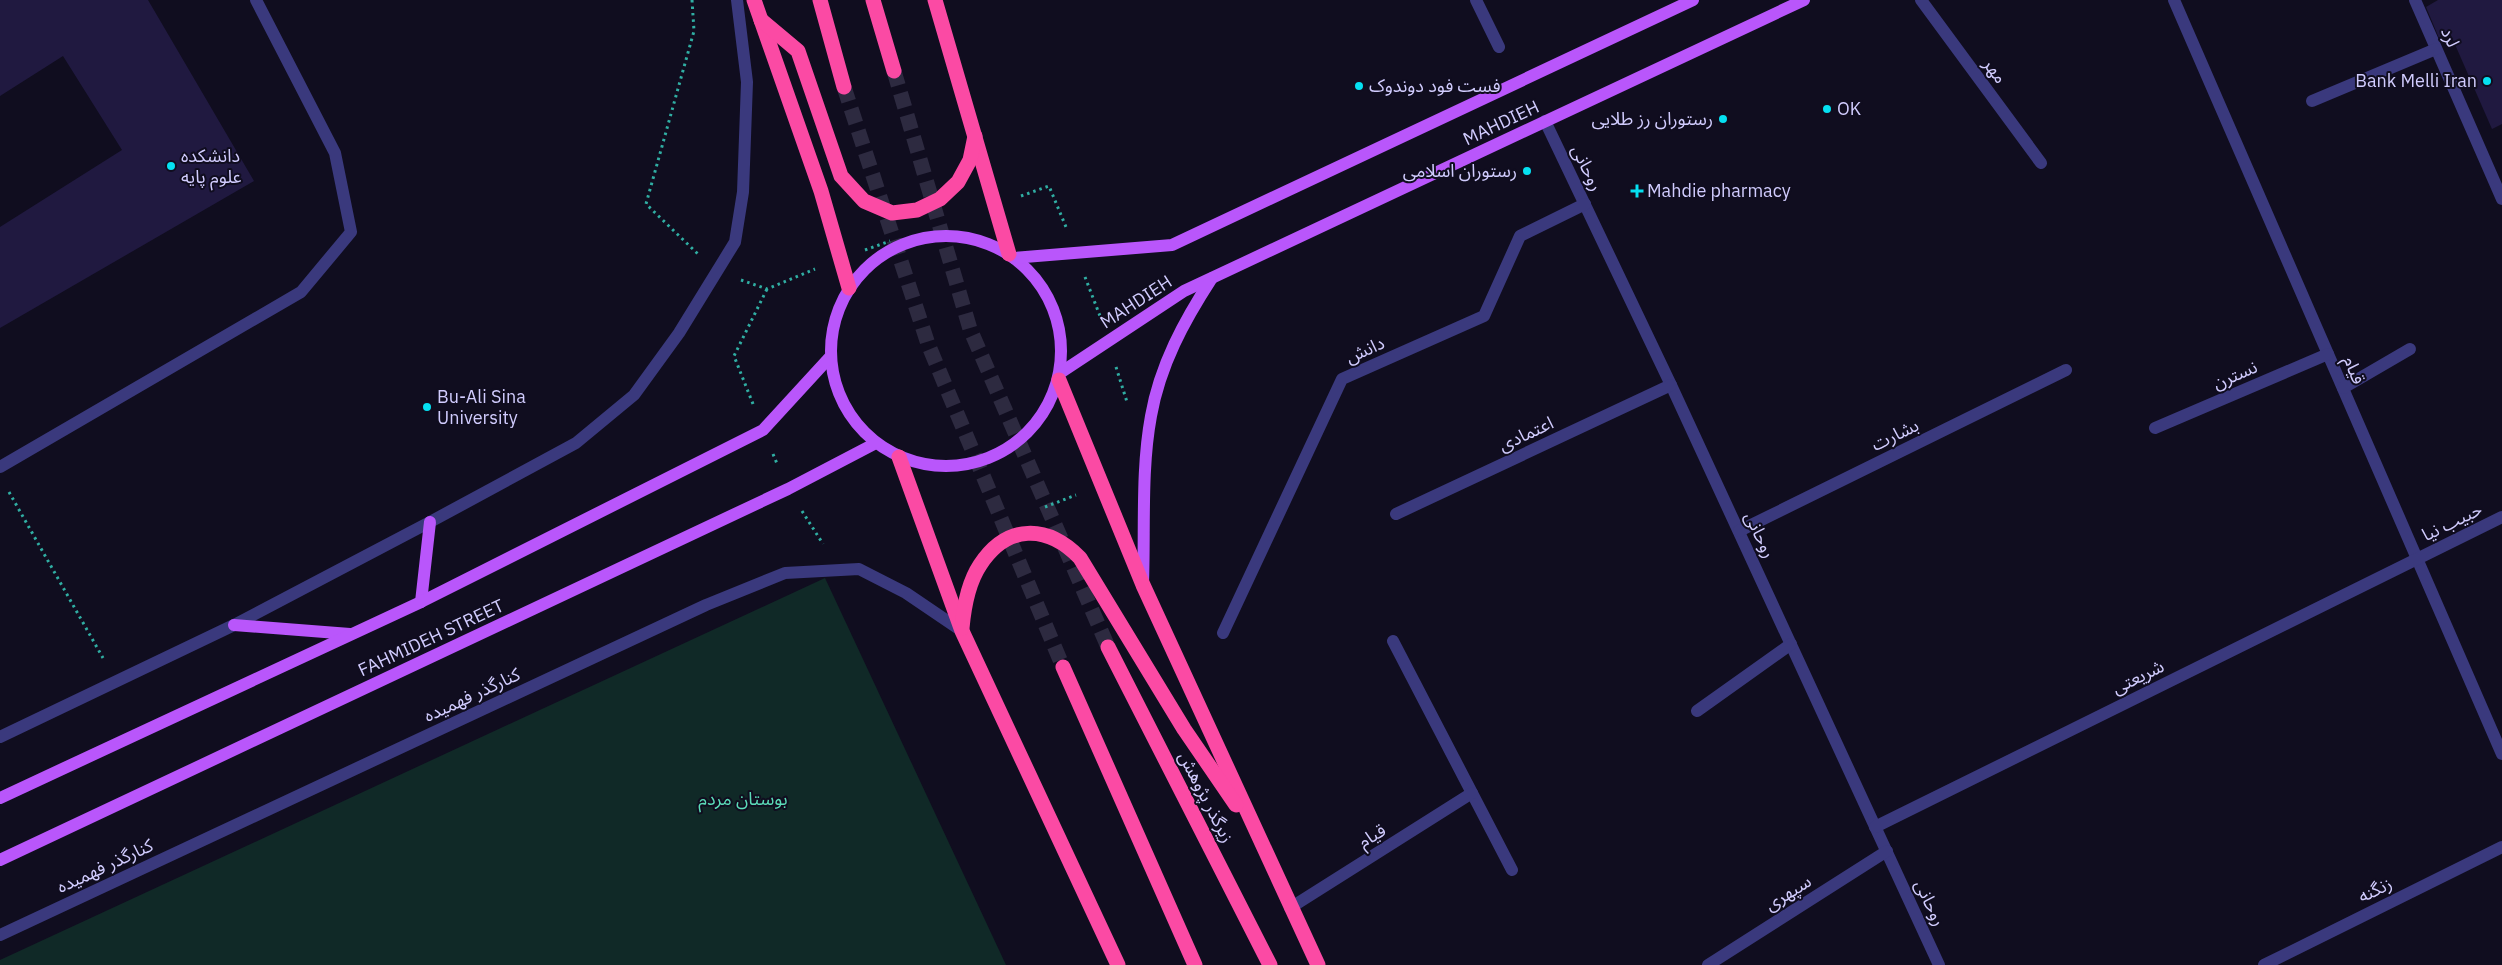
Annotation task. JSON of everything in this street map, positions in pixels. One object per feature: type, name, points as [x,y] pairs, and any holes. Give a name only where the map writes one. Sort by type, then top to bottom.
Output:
[{"type":"highway","points":[[754,0],[821,191],[849,288]]},
{"type":"highway","points":[[820,0],[844,87]]},
{"type":"highway","points":[[873,0],[894,71]]},
{"type":"highway","points":[[936,0],[1011,256]]},
{"type":"highway","points":[[761,20],[798,51],[841,176],[864,201],[892,213],[917,210],[940,199],[958,182],[970,160],[975,136]]},
{"type":"highway","points":[[1059,376],[1143,585],[1290,908],[1318,965]]},
{"type":"highway","points":[[899,456],[962,631],[1118,965]]},
{"type":"highway","points":[[962,631],[970,586],[979,566],[994,548],[1019,534],[1037,533],[1066,544],[1080,558],[1184,729],[1260,841]]},
{"type":"highway","name":"زیرگذر پژوهش","points":[[1108,647],[1270,965]]},
{"type":"highway","points":[[1063,667],[1195,965]]},
{"type":"main road","name":"MAHDIEH","points":[[1011,256],[1172,244],[1693,0]]},
{"type":"main road","name":"MAHDIEH","points":[[1059,376],[1184,291],[1804,0]]},
{"type":"main road","points":[[940,236],[976,240],[1011,256],[1038,280],[1054,308],[1062,341],[1059,376],[1044,412],[1020,440],[989,458],[953,466],[916,463],[876,443],[852,419],[837,390],[830,357],[834,321],[849,288],[873,261],[904,243],[940,236]]},
{"type":"main road","points":[[1143,585],[1146,468],[1151,416],[1164,366],[1175,341],[1184,321],[1212,278]]},
{"type":"main road","points":[[0,798],[421,602],[763,430],[830,357]]},
{"type":"main road","name":"FAHMIDEH STREET","points":[[0,860],[779,494],[876,443]]},
{"type":"main road","points":[[421,602],[430,522]]},
{"type":"main road","points":[[234,625],[352,634]]},
{"type":"street","points":[[0,467],[301,292],[351,232],[335,153],[256,0]]},
{"type":"street","points":[[0,737],[117,683],[234,625],[430,522],[576,443],[634,395],[679,332],[735,242],[743,192],[747,82],[737,0]]},
{"type":"street","points":[[1476,0],[1499,47]]},
{"type":"street","name":"مهر","points":[[1920,0],[2041,163]]},
{"type":"street","name":"قیام","points":[[2174,0],[2502,754]]},
{"type":"street","name":"لرد","points":[[2415,0],[2502,198]]},
{"type":"street","points":[[2312,101],[2436,49]]},
{"type":"street","name":"روحانی","points":[[1546,121],[1739,531],[1939,965]]},
{"type":"street","name":"دانش","points":[[1223,632],[1342,379],[1484,316],[1520,236],[1585,204]]},
{"type":"street","points":[[2343,388],[2410,349]]},
{"type":"street","name":"نسترن","points":[[2156,428],[2328,354]]},
{"type":"street","name":"بشارت","points":[[1739,531],[2066,370]]},
{"type":"street","name":"اعتمادی","points":[[1396,514],[1671,385]]},
{"type":"street","name":"حبیب نیا","points":[[2417,558],[2502,517]]},
{"type":"street","name":"شریعتی","points":[[1875,827],[2417,558]]},
{"type":"street","name":"کنارگذر فهمیده","points":[[0,935],[706,605],[785,573],[859,569],[906,594],[962,631]]},
{"type":"street","points":[[1393,641],[1512,870]]},
{"type":"street","points":[[1697,711],[1791,644]]},
{"type":"street","name":"قیام","points":[[1290,908],[1472,793]]},
{"type":"street","name":"زنگنه","points":[[2264,965],[2502,847]]},
{"type":"street","name":"سپهری","points":[[1708,965],[1886,851]]},
{"type":"path","points":[[692,0],[694,31],[646,204],[717,272],[767,288],[840,258],[895,239]]},
{"type":"path","points":[[995,205],[1049,186],[1109,341],[1128,404]]},
{"type":"path","points":[[5,484],[117,683]]},
{"type":"path","points":[[1040,509],[1102,486]]},
{"type":"green space","name":"بوستان مردم","points":[[825,578],[1006,965],[0,965],[0,960]]},
{"type":"building","name":"دانشکده علوم پایه","points":[[0,0],[148,0],[254,181],[0,328],[0,227],[122,150],[63,56],[0,96]]},
{"type":"building","name":"Bank Melli Iran","points":[[2438,0],[2502,0],[2502,124],[2492,129],[2450,33],[2439,38],[2426,7]]},
{"type":"tunnel","points":[[894,71],[970,329],[1108,647]]},
{"type":"tunnel","points":[[844,87],[928,344],[1063,667]]},
{"type":"place","name":"Bank Melli Iran","points":[[2487,81]]},
{"type":"place","name":"فست فود دوندوک","points":[[1359,86]]},
{"type":"place","name":"OK","points":[[1827,109]]},
{"type":"place","name":"رستوران رز طلایی","points":[[1723,119]]},
{"type":"place","name":"دانشکده علوم پایه","points":[[171,166]]},
{"type":"place","name":"رستوران اسلامی","points":[[1527,171]]},
{"type":"place","name":"Mahdie pharmacy","points":[[1637,191]]},
{"type":"place","name":"Bu-Ali Sina University","points":[[427,407]]}]
